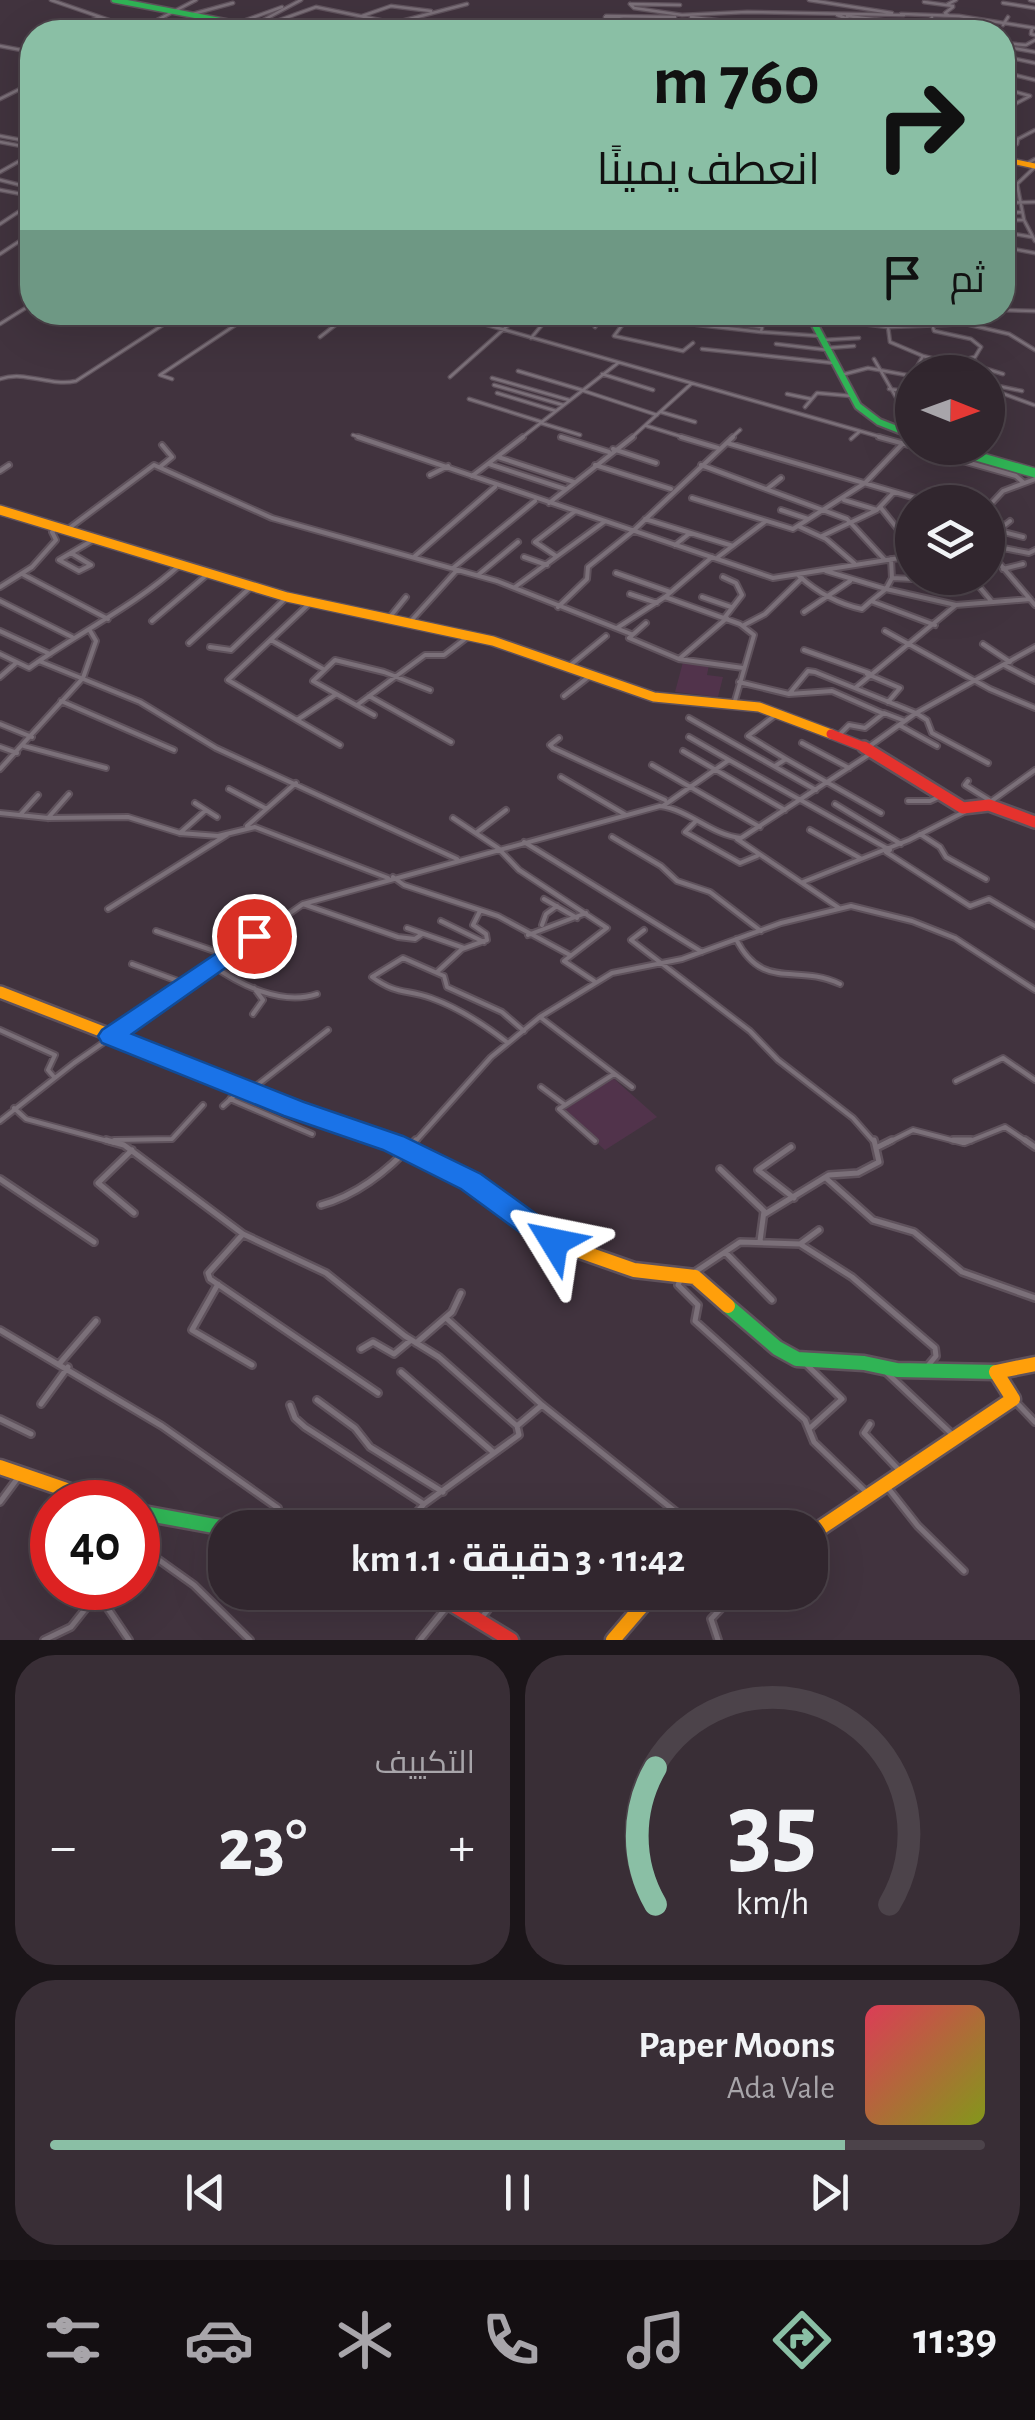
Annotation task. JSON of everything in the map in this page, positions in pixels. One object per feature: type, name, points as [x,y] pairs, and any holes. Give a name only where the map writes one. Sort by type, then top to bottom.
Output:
[{"type":"street","points":[[52,0],[108,20]]},
{"type":"street","points":[[114,0],[212,20]]},
{"type":"street","points":[[159,20],[196,0]]},
{"type":"street","points":[[261,20],[301,0]]},
{"type":"street","points":[[624,0],[636,8],[718,20]]},
{"type":"street","points":[[809,0],[904,15]]},
{"type":"street","points":[[841,5],[850,0]]},
{"type":"street","points":[[953,6],[948,4],[956,0]]},
{"type":"street","points":[[924,2],[953,6]]},
{"type":"street","points":[[190,15],[234,3]]},
{"type":"street","points":[[261,20],[294,3]]},
{"type":"street","points":[[1003,3],[1035,8]]},
{"type":"street","points":[[406,20],[468,4]]},
{"type":"street","points":[[631,4],[680,5]]},
{"type":"street","points":[[362,16],[392,6],[435,12]]},
{"type":"street","points":[[948,16],[945,13],[953,6]]},
{"type":"street","points":[[274,20],[315,8],[381,20]]},
{"type":"street","points":[[682,15],[748,12],[948,16],[973,20]]},
{"type":"street","points":[[837,15],[890,20]]},
{"type":"street","points":[[837,15],[851,20]]},
{"type":"street","points":[[636,20],[605,16],[691,16]]},
{"type":"street","points":[[92,20],[100,17]]},
{"type":"street","points":[[1033,44],[1030,34],[1034,28]]},
{"type":"street","points":[[1015,91],[1030,96],[1015,104]]},
{"type":"street","points":[[1015,139],[1035,130]]},
{"type":"street","points":[[1015,145],[1018,139]]},
{"type":"street","points":[[1034,240],[1024,220],[1017,184],[1031,166],[1035,175]]},
{"type":"street","points":[[1015,204],[1035,202]]},
{"type":"street","points":[[1015,214],[1022,212]]},
{"type":"street","points":[[1015,220],[1024,220]]},
{"type":"street","points":[[1028,231],[1035,230]]},
{"type":"street","points":[[0,379],[11,375],[34,382],[74,382],[163,325]]},
{"type":"street","points":[[172,379],[160,375],[235,325]]},
{"type":"street","points":[[320,336],[335,325]]},
{"type":"street","points":[[488,325],[895,442]]},
{"type":"street","points":[[450,377],[510,325]]},
{"type":"street","points":[[531,338],[542,325]]},
{"type":"street","points":[[622,325],[614,336],[683,350],[693,343]]},
{"type":"street","points":[[710,325],[854,346]]},
{"type":"street","points":[[748,325],[762,327],[761,332]]},
{"type":"street","points":[[815,325],[852,396],[873,419],[895,428]]},
{"type":"street","points":[[874,325],[917,325]]},
{"type":"street","points":[[932,325],[934,331],[981,344],[975,355]]},
{"type":"street","points":[[970,325],[1009,334],[1035,350]]},
{"type":"street","points":[[888,327],[890,342],[921,355]]},
{"type":"street","points":[[776,344],[859,338]]},
{"type":"street","points":[[702,350],[834,363]]},
{"type":"street","points":[[874,359],[895,399]]},
{"type":"street","points":[[472,476],[618,363]]},
{"type":"street","points":[[840,375],[865,368],[895,372]]},
{"type":"street","points":[[518,371],[695,422]]},
{"type":"street","points":[[602,374],[653,390]]},
{"type":"street","points":[[492,378],[570,400]]},
{"type":"street","points":[[547,504],[647,426],[690,384]]},
{"type":"street","points":[[494,385],[563,405]]},
{"type":"street","points":[[1005,389],[1022,392]]},
{"type":"street","points":[[889,390],[895,391]]},
{"type":"street","points":[[806,407],[811,399],[825,393],[852,396]]},
{"type":"street","points":[[1005,393],[1034,406]]},
{"type":"street","points":[[496,394],[556,411]]},
{"type":"street","points":[[787,394],[811,399]]},
{"type":"street","points":[[469,400],[580,435]]},
{"type":"street","points":[[647,426],[718,448]]},
{"type":"street","points":[[558,607],[587,579],[588,568],[740,430]]},
{"type":"street","points":[[850,439],[859,432]]},
{"type":"street","points":[[353,435],[776,579],[895,558]]},
{"type":"street","points":[[561,437],[656,463]]},
{"type":"street","points":[[725,442],[894,492],[879,509],[822,536]]},
{"type":"street","points":[[159,467],[172,457],[162,445]]},
{"type":"street","points":[[692,498],[789,529],[844,500],[895,452]]},
{"type":"street","points":[[498,457],[574,482]]},
{"type":"street","points":[[489,464],[565,490]]},
{"type":"street","points":[[1005,464],[1032,477]]},
{"type":"street","points":[[0,471],[10,465]]},
{"type":"street","points":[[1,586],[24,575],[48,556],[56,540],[52,531],[64,528],[149,465],[272,518],[515,587],[631,634]]},
{"type":"street","points":[[595,465],[674,490]]},
{"type":"street","points":[[700,465],[824,509],[852,523],[884,559]]},
{"type":"street","points":[[978,465],[1032,477]]},
{"type":"street","points":[[999,465],[1032,477]]},
{"type":"street","points":[[430,475],[448,466]]},
{"type":"street","points":[[1005,490],[1032,477]]},
{"type":"street","points":[[766,489],[781,478]]},
{"type":"street","points":[[415,556],[496,486]]},
{"type":"street","points":[[410,622],[456,569],[536,500]]},
{"type":"street","points":[[844,500],[879,509],[895,527]]},
{"type":"street","points":[[0,510],[287,596],[470,635],[663,699],[734,704],[778,713],[870,750],[970,810]]},
{"type":"street","points":[[781,510],[808,519]]},
{"type":"street","points":[[558,557],[535,542],[574,512]]},
{"type":"street","points":[[645,520],[733,546]]},
{"type":"street","points":[[617,628],[657,603],[766,521]]},
{"type":"street","points":[[1005,523],[1010,521]]},
{"type":"street","points":[[515,587],[605,522]]},
{"type":"street","points":[[798,526],[822,536],[854,563]]},
{"type":"street","points":[[1005,532],[1023,537]]},
{"type":"street","points":[[675,544],[690,533]]},
{"type":"street","points":[[71,553],[92,565],[79,571],[59,560],[71,553],[97,538]]},
{"type":"street","points":[[478,576],[518,542]]},
{"type":"street","points":[[1005,552],[1030,554],[1035,550]]},
{"type":"street","points":[[524,557],[547,565]]},
{"type":"street","points":[[800,577],[824,596],[857,609],[886,589],[892,578],[891,558]]},
{"type":"street","points":[[0,654],[26,668],[154,590],[180,564]]},
{"type":"street","points":[[1005,568],[1023,564]]},
{"type":"street","points":[[824,570],[956,605],[1029,598],[1035,594]]},
{"type":"street","points":[[1005,571],[1035,605]]},
{"type":"street","points":[[152,621],[209,573]]},
{"type":"street","points":[[616,573],[670,592]]},
{"type":"street","points":[[24,575],[108,619]]},
{"type":"street","points":[[679,659],[726,618],[733,607],[741,592],[736,583],[723,577]]},
{"type":"street","points":[[742,625],[769,610],[800,577]]},
{"type":"street","points":[[804,612],[851,580]]},
{"type":"street","points":[[189,642],[252,586]]},
{"type":"street","points":[[630,594],[657,603]]},
{"type":"street","points":[[986,595],[992,602]]},
{"type":"street","points":[[210,647],[231,650],[287,596]]},
{"type":"street","points":[[389,618],[406,597]]},
{"type":"street","points":[[664,597],[726,618],[754,634],[734,704]]},
{"type":"street","points":[[702,598],[733,607]]},
{"type":"street","points":[[0,600],[73,638]]},
{"type":"street","points":[[872,601],[936,624]]},
{"type":"street","points":[[311,602],[228,680],[340,744]]},
{"type":"street","points":[[855,688],[868,673],[956,605]]},
{"type":"street","points":[[631,634],[646,622]]},
{"type":"street","points":[[0,769],[84,678],[96,642],[89,628]]},
{"type":"street","points":[[0,631],[50,654]]},
{"type":"street","points":[[885,631],[1035,708]]},
{"type":"street","points":[[631,634],[630,638],[679,659],[743,668]]},
{"type":"street","points":[[357,705],[424,655],[444,655],[470,635]]},
{"type":"street","points":[[568,668],[606,636]]},
{"type":"street","points":[[271,640],[323,670]]},
{"type":"street","points":[[983,644],[1035,681]]},
{"type":"street","points":[[737,839],[850,768],[916,713],[1035,646]]},
{"type":"street","points":[[804,650],[900,688],[888,702]]},
{"type":"street","points":[[374,715],[312,684],[335,660],[396,676],[430,690]]},
{"type":"street","points":[[39,661],[161,713],[216,748],[457,859]]},
{"type":"street","points":[[0,677],[16,664]]},
{"type":"street","points":[[789,694],[809,671],[916,713],[927,720],[932,733],[988,763]]},
{"type":"street","points":[[564,696],[591,676]]},
{"type":"street","points":[[739,682],[789,694],[832,691],[902,723],[937,746]]},
{"type":"street","points":[[296,721],[335,695]]},
{"type":"street","points":[[369,696],[451,742]]},
{"type":"street","points":[[870,708],[880,699]]},
{"type":"street","points":[[61,702],[174,750]]},
{"type":"street","points":[[778,713],[748,736],[881,813]]},
{"type":"street","points":[[838,736],[849,725],[866,727],[882,713]]},
{"type":"street","points":[[688,718],[816,790]]},
{"type":"street","points":[[0,724],[32,737]]},
{"type":"street","points":[[689,737],[888,851],[970,906],[989,899],[1035,926]]},
{"type":"street","points":[[559,738],[550,744],[552,748],[737,839],[839,908]]},
{"type":"street","points":[[802,742],[850,768]]},
{"type":"street","points":[[24,746],[106,768]]},
{"type":"street","points":[[0,747],[16,753]]},
{"type":"street","points":[[683,751],[786,810]]},
{"type":"street","points":[[775,766],[786,759]]},
{"type":"street","points":[[0,1120],[111,1036],[304,904],[665,804],[729,760]]},
{"type":"street","points":[[652,765],[760,827]]},
{"type":"street","points":[[804,882],[860,858],[888,851],[988,803],[1035,770]]},
{"type":"street","points":[[561,776],[627,815]]},
{"type":"street","points":[[968,781],[965,786],[988,803],[1035,822]]},
{"type":"street","points":[[108,908],[184,865],[228,834],[247,828],[296,783]]},
{"type":"street","points":[[228,789],[266,808]]},
{"type":"street","points":[[48,818],[69,794]]},
{"type":"street","points":[[908,801],[930,801],[943,794]]},
{"type":"street","points":[[20,815],[38,796]]},
{"type":"street","points":[[195,803],[217,817]]},
{"type":"street","points":[[835,804],[901,844]]},
{"type":"street","points":[[180,833],[206,810]]},
{"type":"street","points":[[477,832],[506,810]]},
{"type":"street","points":[[0,812],[48,818],[128,817],[180,833],[228,834]]},
{"type":"street","points":[[453,818],[498,848],[519,870],[608,930],[565,963],[594,981]]},
{"type":"street","points":[[696,821],[684,828],[685,832],[743,864],[757,856]]},
{"type":"street","points":[[247,828],[480,911],[570,956]]},
{"type":"street","points":[[810,830],[860,858]]},
{"type":"street","points":[[864,839],[880,831]]},
{"type":"street","points":[[920,834],[940,847],[946,857],[986,879]]},
{"type":"street","points":[[612,838],[661,866],[678,881],[689,881],[707,890],[760,931]]},
{"type":"street","points":[[524,842],[703,952]]},
{"type":"street","points":[[544,899],[578,918]]},
{"type":"street","points":[[304,904],[398,937],[415,938],[422,934]]},
{"type":"street","points":[[542,925],[546,914],[557,906]]},
{"type":"street","points":[[321,1205],[347,1198],[407,1150],[456,1092],[508,1042],[594,981],[703,952],[760,931],[858,906],[933,929],[972,948],[1035,990]]},
{"type":"street","points":[[480,911],[473,924],[486,934],[484,942]]},
{"type":"street","points":[[528,935],[542,925],[586,913]]},
{"type":"street","points":[[441,921],[484,942]]},
{"type":"street","points":[[407,928],[464,948]]},
{"type":"street","points":[[644,930],[631,940],[750,1031],[778,1060],[853,1118],[878,1147],[879,1162],[872,1168],[825,1178],[765,1214]]},
{"type":"street","points":[[156,931],[226,955]]},
{"type":"street","points":[[736,939],[741,953],[768,974],[782,978],[820,973],[840,984]]},
{"type":"street","points":[[436,972],[464,948],[484,942]]},
{"type":"street","points":[[508,1042],[478,1020],[410,991],[395,993],[372,978],[399,958],[436,972],[446,979],[446,987],[502,1012],[524,1031]]},
{"type":"street","points":[[132,964],[186,984]]},
{"type":"street","points":[[212,965],[236,981],[304,1002],[317,994]]},
{"type":"street","points":[[253,1014],[263,1000],[254,988]]},
{"type":"street","points":[[0,992],[407,1150],[471,1182],[554,1242],[634,1270],[686,1276],[777,1348],[801,1359],[842,1398],[810,1428]]},
{"type":"street","points":[[540,1017],[632,1087]]},
{"type":"street","points":[[0,1030],[54,1054],[55,1062],[48,1070],[54,1077]]},
{"type":"street","points":[[223,1106],[328,1030]]},
{"type":"street","points":[[956,1081],[1003,1058],[1035,1080]]},
{"type":"street","points":[[595,1142],[560,1110],[614,1074]]},
{"type":"street","points":[[542,1087],[564,1104]]},
{"type":"street","points":[[230,1100],[312,1134]]},
{"type":"street","points":[[14,1108],[26,1120],[114,1140],[172,1139],[204,1105]]},
{"type":"street","points":[[878,1147],[913,1130],[964,1143],[1004,1127],[1035,1147]]},
{"type":"street","points":[[114,1140],[243,1234],[312,1264],[466,1379],[517,1426],[519,1435],[419,1510]]},
{"type":"street","points":[[790,1147],[758,1170],[794,1198]]},
{"type":"street","points":[[132,1150],[98,1183],[134,1213]]},
{"type":"street","points":[[720,1169],[765,1214]]},
{"type":"street","points":[[825,1178],[873,1220],[914,1232],[962,1272],[1035,1298]]},
{"type":"street","points":[[0,1179],[94,1242]]},
{"type":"street","points":[[760,1241],[765,1214]]},
{"type":"street","points":[[800,1244],[819,1230]]},
{"type":"street","points":[[243,1234],[208,1273],[218,1284],[378,1392]]},
{"type":"street","points":[[868,1494],[814,1442],[810,1428],[774,1390],[695,1321],[698,1305],[678,1285],[740,1242],[800,1244],[852,1277],[934,1348],[936,1356],[926,1370]]},
{"type":"street","points":[[724,1252],[772,1300]]},
{"type":"street","points":[[218,1284],[192,1330],[252,1365]]},
{"type":"street","points":[[361,1348],[373,1342],[394,1354],[446,1318],[461,1292]]},
{"type":"street","points":[[446,1318],[542,1406],[673,1510]]},
{"type":"street","points":[[60,1363],[96,1322]]},
{"type":"street","points":[[0,1330],[189,1444],[278,1510]]},
{"type":"street","points":[[801,1359],[864,1362],[883,1368],[996,1372],[1035,1364]]},
{"type":"street","points":[[41,1404],[68,1368]]},
{"type":"street","points":[[883,1368],[919,1407],[956,1438]]},
{"type":"street","points":[[401,1372],[494,1452]]},
{"type":"street","points":[[996,1372],[1013,1399],[1035,1422]]},
{"type":"street","points":[[828,1522],[1013,1399]]},
{"type":"street","points":[[317,1400],[355,1428],[370,1446],[443,1492]]},
{"type":"street","points":[[290,1405],[295,1418],[305,1427],[424,1504]]},
{"type":"street","points":[[517,1426],[542,1406]]},
{"type":"street","points":[[0,1420],[30,1434]]},
{"type":"street","points":[[870,1424],[864,1433],[902,1473]]},
{"type":"street","points":[[359,1459],[370,1446]]},
{"type":"street","points":[[0,1468],[35,1480]]},
{"type":"street","points":[[0,1502],[20,1475]]},
{"type":"street","points":[[885,1484],[918,1526],[964,1571]]},
{"type":"street","points":[[160,1516],[208,1525]]},
{"type":"street","points":[[160,1563],[194,1585],[250,1640]]},
{"type":"street","points":[[44,1640],[56,1638],[75,1624],[84,1610]]},
{"type":"street","points":[[111,1610],[129,1640]]},
{"type":"street","points":[[420,1640],[444,1610]]},
{"type":"street","points":[[461,1610],[511,1640]]},
{"type":"street","points":[[479,1621],[488,1610]]},
{"type":"street","points":[[612,1640],[638,1610]]},
{"type":"street","points":[[718,1640],[711,1619],[719,1610]]},
{"type":"shaded area","points":[[683,662],[709,665],[707,675],[723,677],[718,697],[675,692]]},
{"type":"shaded area","points":[[612,1077],[657,1117],[605,1150],[560,1109]]},
{"type":"traffic: fast","points":[[114,0],[218,20]]},
{"type":"traffic: fast","points":[[815,325],[858,406],[895,428]]},
{"type":"traffic: fast","points":[[1005,464],[1035,473]]},
{"type":"traffic: fast","points":[[728,1306],[777,1348],[797,1359],[864,1363],[897,1370],[996,1372]]},
{"type":"traffic: fast","points":[[160,1516],[208,1525]]},
{"type":"traffic: slow","points":[[1015,162],[1035,166]]},
{"type":"traffic: slow","points":[[0,510],[287,597],[493,641],[654,697],[759,707],[831,734]]},
{"type":"traffic: slow","points":[[0,992],[248,1091],[407,1149],[471,1182],[554,1242],[634,1270],[695,1277],[728,1306]]},
{"type":"traffic: slow","points":[[828,1523],[1013,1399],[996,1372],[1035,1364]]},
{"type":"traffic: slow","points":[[0,1467],[38,1480]]},
{"type":"traffic: slow","points":[[613,1640],[639,1610]]},
{"type":"traffic: jam","points":[[831,734],[867,748],[963,808],[989,805],[1035,822]]},
{"type":"traffic: jam","points":[[462,1610],[511,1640]]},
{"type":"route","points":[[254,936],[111,1036],[434,1162],[471,1182],[554,1242]]}]
